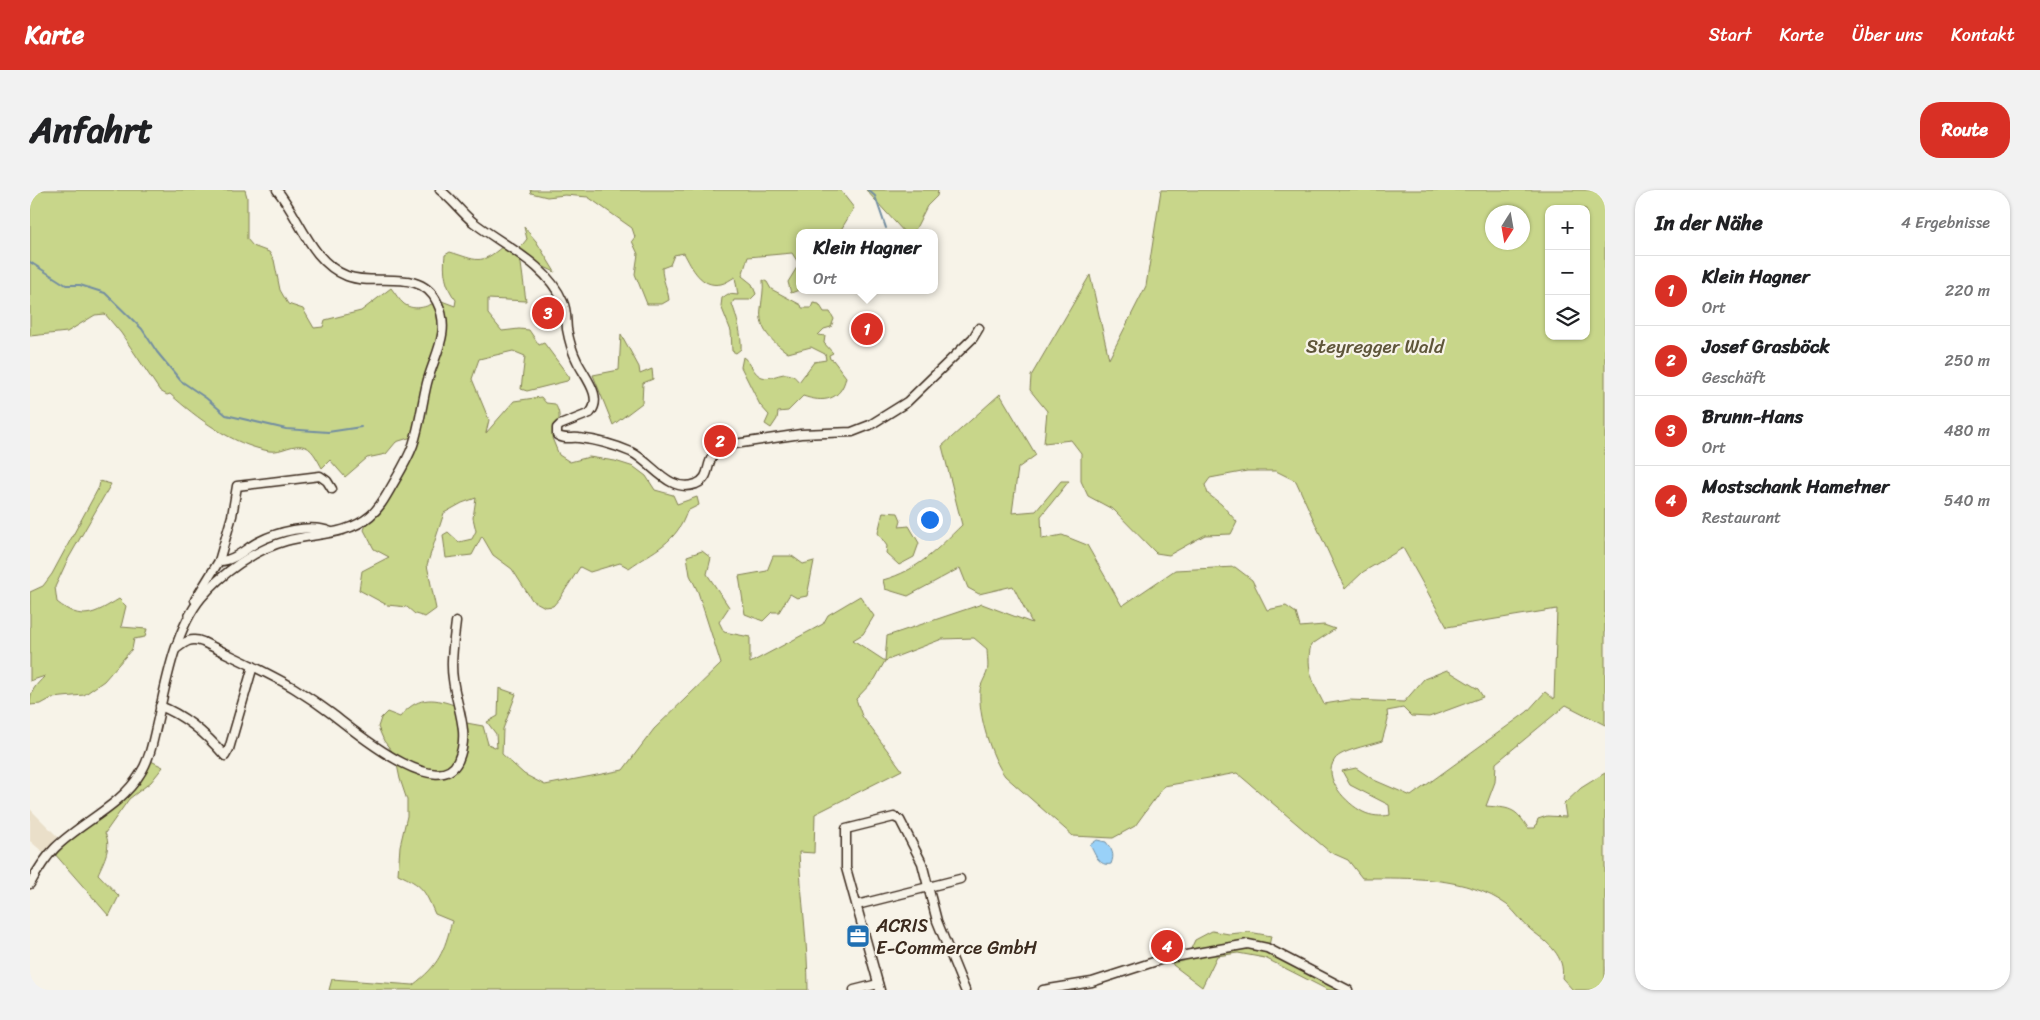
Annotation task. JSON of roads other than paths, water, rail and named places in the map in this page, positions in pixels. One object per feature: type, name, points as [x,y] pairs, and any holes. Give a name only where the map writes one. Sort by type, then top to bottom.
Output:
[{"type":"street","points":[[193,608],[219,580],[260,551],[287,540],[333,532],[364,520],[377,509],[408,456],[417,431],[429,375],[441,344],[443,327],[441,312],[437,302],[426,289],[409,281],[353,278],[334,269],[317,252],[276,190]]},
{"type":"street","points":[[440,190],[474,222],[538,269],[551,282],[563,303],[571,344],[589,382],[595,400],[594,409],[590,413],[560,426],[557,428],[557,435],[563,438],[573,437],[593,440],[628,451],[645,461],[664,478],[680,485],[690,486],[702,481],[707,476],[712,456],[720,448],[728,445],[801,434],[852,432],[870,425],[907,402],[973,338],[978,328]]},
{"type":"street","points":[[30,884],[54,849],[125,792],[140,775],[147,761],[176,650],[194,602],[219,561],[232,516],[237,486],[313,476],[324,478],[332,489]]},
{"type":"street","points":[[219,561],[227,560],[257,543],[286,532],[319,529],[333,532]]},
{"type":"street","points":[[176,650],[187,641],[195,639],[254,666],[311,699],[395,759],[438,774],[444,773],[457,764],[463,744],[463,723],[452,678],[456,622]]},
{"type":"street","points":[[160,706],[170,710],[203,732],[225,756],[229,749],[254,666]]},
{"type":"street","points":[[854,990],[879,987],[845,866],[846,829],[894,816],[900,820],[922,863],[937,921],[965,990]]},
{"type":"street","points":[[857,905],[960,879]]},
{"type":"street","points":[[1043,990],[1092,982],[1163,959],[1248,944],[1267,948],[1348,990]]},
{"type":"water","points":[[1097,840],[1106,842],[1110,847],[1113,855],[1111,864],[1103,864],[1096,856],[1090,845]]},
{"type":"waterway","points":[[868,190],[875,196],[886,228]]},
{"type":"waterway","points":[[30,262],[66,285],[80,285],[105,293],[142,329],[157,352],[181,381],[206,398],[226,415],[286,429],[328,432],[361,427]]},
{"type":"place","name":"Brunn-Hans","points":[[548,313]]},
{"type":"place","name":"Klein Hagner","points":[[867,329]]},
{"type":"place","name":"Josef Grasböck","points":[[720,441]]},
{"type":"place","name":"ACRIS E-Commerce GmbH","points":[[858,936]]},
{"type":"place","name":"Mostschank Hametner","points":[[1167,946]]},
{"type":"park label","name":"Steyregger Wald","points":[[1375,346]]}]
